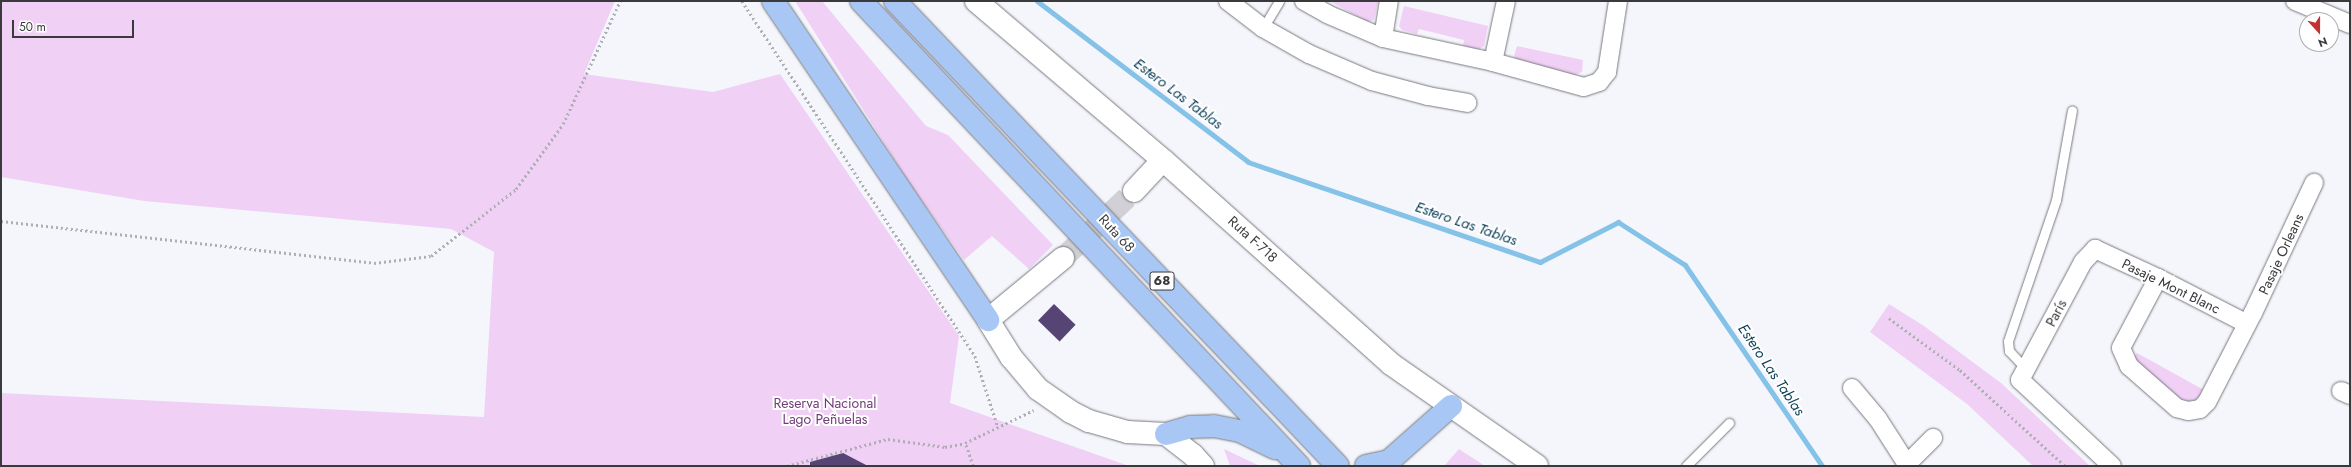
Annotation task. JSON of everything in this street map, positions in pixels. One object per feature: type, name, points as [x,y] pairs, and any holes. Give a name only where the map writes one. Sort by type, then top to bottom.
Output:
[{"type":"highway","points":[[773,1],[988,320]]},
{"type":"highway","name":"Ruta 68","points":[[861,1],[1293,460]]},
{"type":"highway","name":"Ruta 68","points":[[895,1],[1336,464]]},
{"type":"highway","points":[[1366,466],[1389,464],[1451,406]]},
{"type":"highway","points":[[1166,434],[1190,427],[1227,427],[1252,436],[1293,460]]},
{"type":"highway","points":[[1336,464],[1357,466]]},
{"type":"street","name":"Ruta F-718","points":[[976,1],[1163,160],[1392,364],[1537,466]]},
{"type":"street","points":[[1304,1],[1327,14],[1383,38],[1493,62],[1584,87],[1599,82],[1607,72],[1618,1]]},
{"type":"street","points":[[1383,38],[1389,1]]},
{"type":"street","points":[[1493,62],[1506,1]]},
{"type":"street","points":[[2295,1],[2350,24]]},
{"type":"street","points":[[1231,2],[1263,28],[1309,54],[1372,81],[1428,96],[1467,103]]},
{"type":"street","points":[[1134,191],[1163,160]]},
{"type":"street","name":"Pasaje Orleans","points":[[2158,278],[2121,348],[2129,366],[2177,408],[2188,411],[2200,409],[2207,402],[2247,324],[2314,183]]},
{"type":"street","name":"París","points":[[2023,374],[2083,262],[2095,250]]},
{"type":"street","name":"Pasaje Mont Blanc","points":[[2095,250],[2158,278],[2247,324]]},
{"type":"street","points":[[1063,258],[988,320],[1024,374],[1054,402],[1088,421],[1107,428],[1127,432],[1166,434],[1184,447],[1203,466]]},
{"type":"street","points":[[2023,374],[2112,466]]},
{"type":"street","points":[[1852,388],[1878,419],[1908,465],[1933,438]]},
{"type":"lane","points":[[1263,28],[1279,1]]},
{"type":"lane","points":[[2023,374],[2008,351],[2008,341],[2056,200],[2072,110]]},
{"type":"lane","points":[[1686,466],[1729,423]]},
{"type":"path","points":[[1,220],[374,262],[432,256],[516,189],[563,124],[620,1]]},
{"type":"path","points":[[742,1],[975,356],[998,427]]},
{"type":"path","points":[[1889,318],[1960,370],[2065,466]]},
{"type":"path","points":[[787,466],[888,439],[945,448],[965,443],[1027,413]]},
{"type":"path","points":[[965,443],[973,466]]},
{"type":"green space","name":"Reserva Nacional Lago Peñuelas","points":[[1,1],[615,1],[584,74],[713,92],[780,74],[959,336],[950,403],[1129,466],[1,466],[1,393],[484,417],[494,252],[451,229],[144,201],[1,177]]},
{"type":"green space","points":[[795,1],[822,1],[926,126],[948,135],[1053,245],[1029,269],[992,236],[964,260],[908,181]]},
{"type":"green space","points":[[1330,1],[1378,1],[1374,20],[1367,22]]},
{"type":"green space","points":[[1404,6],[1488,26],[1484,46],[1478,50],[1463,46],[1464,40],[1419,29],[1417,34],[1402,30],[1399,26]]},
{"type":"green space","points":[[1517,46],[1583,60],[1582,72],[1575,75],[1516,59],[1514,56]]},
{"type":"green space","points":[[1889,304],[1924,326],[2001,383],[2090,466],[2033,466],[1967,404],[1870,332]]},
{"type":"green space","points":[[2137,353],[2204,390],[2196,403],[2184,404],[2133,358]]},
{"type":"green space","points":[[1224,449],[1260,466],[1230,466]]},
{"type":"green space","points":[[1459,449],[1485,466],[1444,466]]},
{"type":"building","points":[[1054,304],[1076,325],[1060,341],[1038,321]]},
{"type":"building","points":[[843,453],[868,466],[810,466],[810,462]]},
{"type":"waterway","name":"Estero Las Tablas","points":[[1037,1],[1248,162],[1540,262],[1618,222],[1685,265],[1822,466]]},
{"type":"tunnel","points":[[1063,258],[1134,191]]}]
